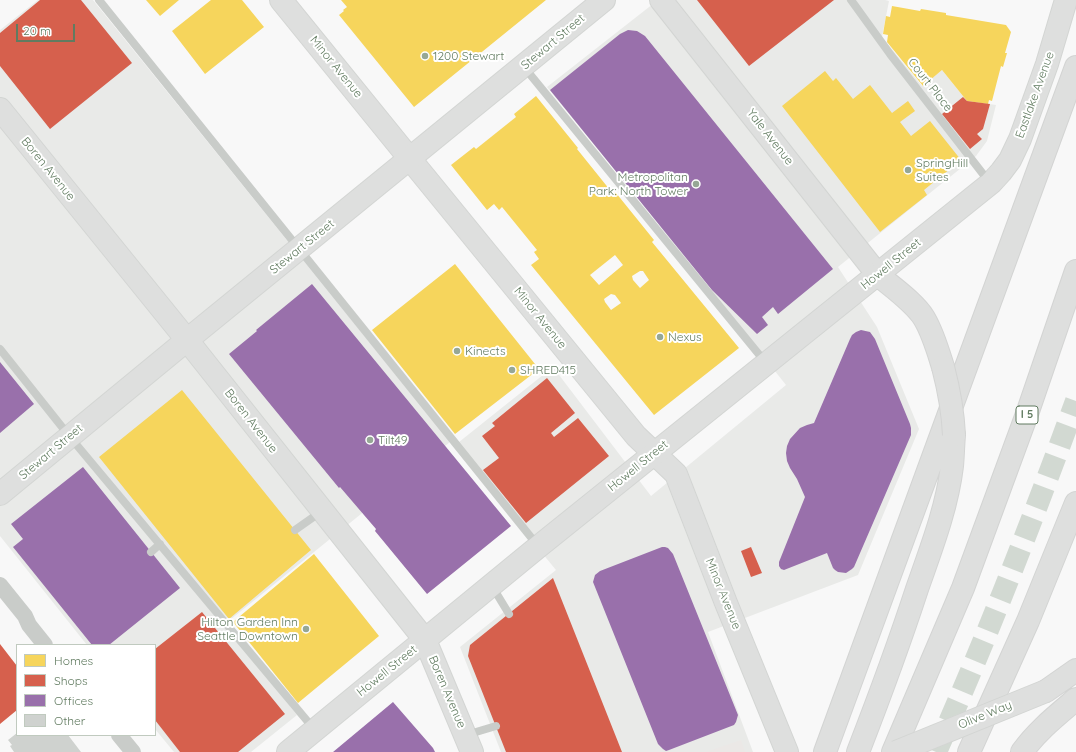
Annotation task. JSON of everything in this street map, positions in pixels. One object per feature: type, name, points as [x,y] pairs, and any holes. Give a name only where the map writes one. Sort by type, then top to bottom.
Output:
[{"type":"main road","name":"Minor Avenue","points":[[281,0],[631,430],[676,474],[726,603],[787,752]]},
{"type":"main road","name":"Stewart Street","points":[[0,494],[604,0]]},
{"type":"main road","name":"Yale Avenue","points":[[661,0],[878,274],[910,302],[924,318],[936,344],[943,367],[953,416],[954,435],[951,474],[944,507],[907,618],[858,752]]},
{"type":"main road","name":"Eastlake Avenue","points":[[991,183],[1010,160],[1020,139],[1047,64],[1066,0]]},
{"type":"main road","points":[[825,752],[1076,67]]},
{"type":"main road","name":"Boren Avenue","points":[[0,109],[187,340],[425,640],[469,744]]},
{"type":"main road","name":"Howell Street","points":[[288,752],[538,547],[991,183]]},
{"type":"main road","name":"I 5","points":[[895,752],[969,573],[1028,414],[1076,270]]},
{"type":"main road","points":[[969,752],[1028,621],[1076,503]]},
{"type":"main road","points":[[1046,691],[1076,670]]},
{"type":"main road","name":"Olive Way","points":[[895,752],[1046,691],[1076,684]]},
{"type":"main road","points":[[1022,752],[1044,726],[1076,699]]},
{"type":"street","points":[[0,585],[25,616],[29,625],[44,644]]},
{"type":"street","points":[[120,736],[133,752]]},
{"type":"lane","points":[[99,0],[538,547]]},
{"type":"lane","name":"Court Place","points":[[851,0],[890,54],[991,183]]},
{"type":"lane","points":[[523,67],[766,364]]},
{"type":"lane","points":[[0,349],[70,437],[160,544],[205,594],[315,730]]},
{"type":"lane","points":[[295,530],[322,511]]},
{"type":"lane","points":[[151,552],[160,544]]},
{"type":"lane","points":[[491,586],[509,614]]},
{"type":"lane","points":[[469,744],[496,726]]},
{"type":"shaded area","points":[[38,0],[93,0],[450,442],[225,624],[297,715],[251,752],[174,752],[156,730],[156,644],[86,644],[0,536],[0,30]]},
{"type":"shaded area","points":[[658,0],[889,1],[882,37],[922,86],[942,70],[967,101],[996,105],[987,141],[976,156],[838,267],[877,327],[919,429],[858,575],[708,632],[753,752],[501,752],[460,647],[556,570],[454,446],[553,367],[651,496],[786,385],[547,87]]},
{"type":"shaded area","points":[[741,740],[745,752],[706,752]]},
{"type":"building: Homes","points":[[146,0],[179,0],[160,16]]},
{"type":"building: Homes","points":[[211,0],[242,0],[264,27],[205,74],[172,31]]},
{"type":"building: Homes","name":"1200 Stewart","points":[[341,0],[546,0],[414,107],[339,15],[347,7]]},
{"type":"building: Homes","points":[[892,6],[920,11],[921,9],[946,13],[946,15],[1006,25],[1011,32],[1005,53],[1007,53],[1003,67],[1001,66],[992,101],[989,100],[988,104],[967,101],[942,70],[923,86],[887,42],[888,35],[883,34],[886,16],[890,17]]},
{"type":"building: Homes","points":[[825,71],[833,81],[836,78],[853,99],[870,85],[892,113],[908,101],[915,111],[900,122],[911,136],[930,121],[961,160],[924,190],[927,195],[880,232],[782,106]]},
{"type":"building: Homes","points":[[536,96],[610,190],[612,188],[654,240],[652,242],[739,348],[654,415],[531,265],[539,259],[534,252],[537,250],[502,207],[499,210],[494,204],[487,210],[451,165],[474,147],[476,149],[516,117],[514,114]],"holes":[[[615,255],[623,265],[599,285],[590,275]],[[640,271],[643,271],[649,280],[640,288],[633,280],[632,276]],[[611,294],[615,295],[621,303],[611,310],[604,299]]]},
{"type":"building: Homes","name":"Kinects","points":[[455,264],[539,369],[455,434],[372,330]]},
{"type":"building: Homes","points":[[182,390],[311,550],[229,619],[99,457]]},
{"type":"building: Homes","name":"Hilton Garden Inn Seattle Downtown","points":[[314,554],[379,636],[298,703],[233,622]]},
{"type":"building: Shops","points":[[40,0],[81,0],[132,63],[50,129],[0,66],[0,33]]},
{"type":"building: Shops","points":[[697,0],[834,0],[749,66]]},
{"type":"building: Shops","points":[[963,97],[967,101],[990,104],[983,129],[977,134],[982,139],[970,149],[942,114]]},
{"type":"building: Shops","points":[[547,378],[575,413],[551,433],[554,437],[578,418],[609,456],[526,523],[483,470],[499,458],[482,436],[495,426],[492,423]]},
{"type":"building: Shops","points":[[751,547],[762,573],[751,577],[741,551]]},
{"type":"building: Shops","points":[[553,578],[622,752],[506,752],[468,656],[470,645]]},
{"type":"building: Shops","points":[[202,612],[285,714],[238,752],[180,752],[156,721],[156,648]]},
{"type":"building: Shops","points":[[0,644],[16,665],[16,711],[0,724]]},
{"type":"building: Offices","name":"Metropolitan Park: North Tower","points":[[628,30],[637,31],[645,36],[833,269],[778,314],[773,307],[762,317],[768,325],[757,334],[712,290],[550,90],[620,34]]},
{"type":"building: Offices","name":"Tilt49","points":[[312,284],[511,526],[427,594],[375,531],[376,529],[340,487],[339,488],[229,354]]},
{"type":"building: Offices","points":[[861,330],[870,332],[875,339],[910,424],[911,435],[854,567],[846,573],[838,572],[833,568],[827,553],[784,570],[779,566],[779,562],[805,497],[787,461],[787,446],[790,439],[800,428],[814,423],[852,335]]},
{"type":"building: Offices","points":[[0,362],[34,404],[0,433]]},
{"type":"building: Offices","points":[[83,467],[180,588],[110,644],[91,644],[13,547],[23,539],[11,524]]},
{"type":"building: Offices","points":[[662,547],[668,548],[673,554],[738,715],[734,725],[666,751],[658,744],[593,582],[595,575],[600,571]]},
{"type":"building: Offices","points":[[393,702],[435,752],[333,752]]},
{"type":"building: Other","points":[[16,734],[16,736],[69,736],[81,752],[14,752],[10,746],[12,745],[8,740]]},
{"type":"tunnel","points":[[936,752],[1009,578],[1076,401]]},
{"type":"place","name":"1200 Stewart","points":[[425,56]]},
{"type":"place","name":"SpringHill Suites","points":[[908,170]]},
{"type":"place","name":"Metropolitan Park: North Tower","points":[[696,184]]},
{"type":"place","name":"Nexus","points":[[660,337]]},
{"type":"place","name":"Kinects","points":[[457,351]]},
{"type":"place","name":"SHRED415","points":[[512,370]]},
{"type":"place","name":"Tilt49","points":[[370,440]]},
{"type":"place","name":"Hilton Garden Inn Seattle Downtown","points":[[306,629]]}]
